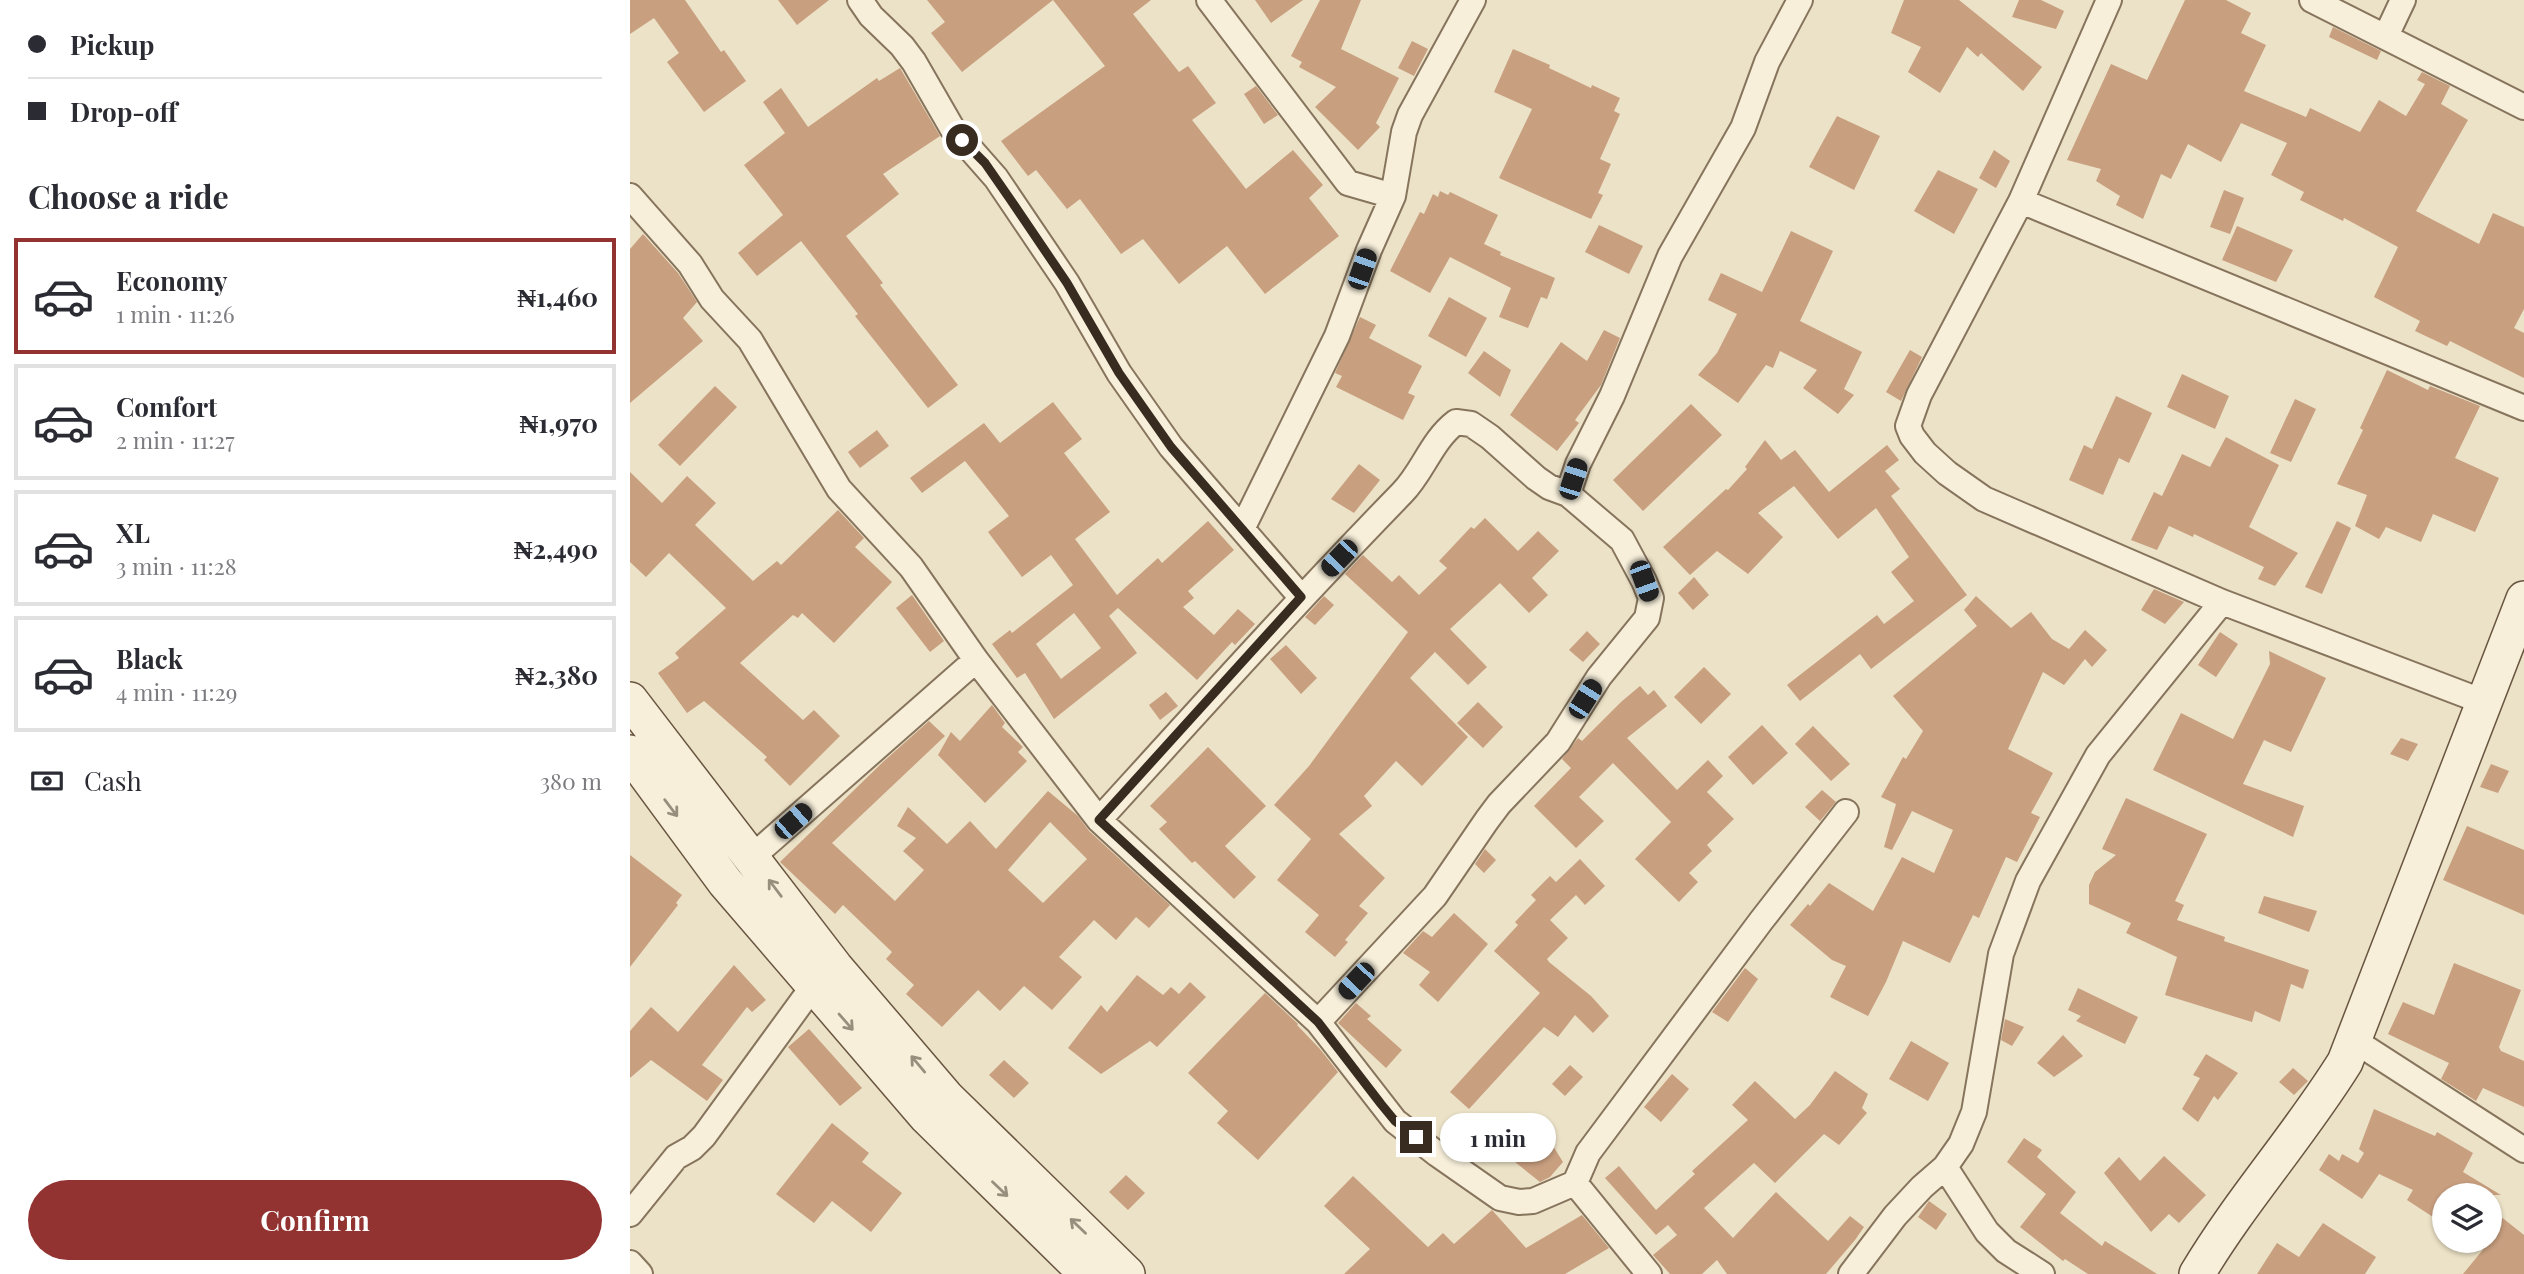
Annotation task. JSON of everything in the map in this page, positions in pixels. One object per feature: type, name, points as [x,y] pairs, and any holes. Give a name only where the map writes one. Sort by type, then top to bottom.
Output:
[{"type":"main road","points":[[2197,1274],[2220,1237],[2326,1093],[2345,1062],[2524,599]]},
{"type":"main road","points":[[630,699],[835,967],[947,1098],[1127,1274]]},
{"type":"main road","points":[[630,753],[725,882],[927,1117],[1087,1274]]},
{"type":"street","points":[[860,0],[871,16],[914,62],[952,128],[996,178],[1067,283],[1119,373],[1171,447],[1301,597]]},
{"type":"street","points":[[1209,0],[1348,183],[1393,196]]},
{"type":"street","points":[[1242,529],[1338,336],[1369,250],[1393,196],[1404,132],[1410,115],[1473,0]]},
{"type":"street","points":[[1568,494],[1578,464],[1612,396],[1670,256],[1744,128],[1767,62],[1800,0]]},
{"type":"street","points":[[2109,0],[2021,201],[1914,405],[1908,426],[1912,436],[1947,473],[1984,499],[2222,602],[2484,702]]},
{"type":"street","points":[[2312,0],[2524,107]]},
{"type":"street","points":[[2386,36],[2403,0]]},
{"type":"street","points":[[630,196],[690,264],[712,299],[750,340],[839,489],[911,567],[976,660],[1099,820],[1318,1022],[1395,1121],[1500,1198],[1519,1202],[1533,1201],[1575,1183],[1588,1153],[1846,812]]},
{"type":"street","points":[[2021,201],[2524,408]]},
{"type":"street","points":[[1099,820],[1301,597],[1414,481],[1441,433],[1455,422],[1471,424],[1490,437],[1536,478],[1549,487],[1568,494],[1622,540],[1651,598],[1647,618],[1599,677],[1558,742],[1487,820],[1435,896],[1318,1022]]},
{"type":"street","points":[[1851,1274],[1895,1216],[1945,1167],[1961,1144],[1974,1112],[2001,954],[2028,881],[2098,755],[2222,602]]},
{"type":"street","points":[[752,857],[976,660]]},
{"type":"street","points":[[630,1214],[676,1157],[692,1148],[704,1136],[814,985]]},
{"type":"street","points":[[2355,1041],[2524,1150]]},
{"type":"street","points":[[1945,1167],[1987,1233],[2006,1251],[2042,1274]]},
{"type":"street","points":[[1575,1183],[1649,1274]]},
{"type":"street","points":[[630,1263],[640,1274]]},
{"type":"building","points":[[630,0],[685,0],[721,52],[724,50],[746,81],[704,112],[667,62],[679,53],[654,18],[630,34]]},
{"type":"building","points":[[778,0],[829,0],[797,25]]},
{"type":"building","points":[[927,0],[1053,0],[962,72],[931,33],[945,22]]},
{"type":"building","points":[[1053,0],[1151,0],[1133,14],[1179,72],[1188,66],[1216,103],[1192,120],[1246,189],[1293,150],[1323,185],[1309,198],[1339,236],[1265,294],[1227,246],[1179,284],[1143,239],[1121,254],[1080,199],[1067,209],[1036,170],[1028,176],[1001,141],[1105,66]]},
{"type":"building","points":[[1255,0],[1303,0],[1271,23]]},
{"type":"building","points":[[1320,0],[1361,0],[1341,49],[1399,78],[1376,123],[1380,127],[1358,150],[1315,107],[1336,87],[1299,67],[1302,62],[1291,56]]},
{"type":"building","points":[[1904,0],[1959,0],[2042,67],[2023,91],[1981,53],[1978,57],[1967,47],[1940,93],[1908,72],[1921,47],[1891,33]]},
{"type":"building","points":[[2019,0],[2041,0],[2064,11],[2056,29],[2012,17]]},
{"type":"building","points":[[2185,0],[2226,0],[2251,13],[2241,33],[2266,45],[2244,91],[2306,117],[2310,108],[2360,132],[2379,100],[2406,116],[2425,84],[2417,80],[2422,72],[2450,86],[2441,104],[2468,120],[2416,211],[2479,244],[2493,213],[2524,227],[2524,309],[2514,328],[2524,333],[2524,378],[2450,341],[2447,346],[2415,331],[2420,321],[2374,297],[2398,247],[2344,218],[2343,221],[2300,200],[2304,192],[2271,175],[2287,143],[2241,123],[2221,162],[2188,144],[2171,179],[2161,174],[2143,219],[2116,205],[2120,196],[2096,181],[2101,169],[2067,160],[2111,64],[2147,80]]},
{"type":"building","points":[[2333,27],[2381,51],[2377,60],[2329,37]]},
{"type":"building","points":[[1412,41],[1428,49],[1414,76],[1398,68]]},
{"type":"building","points":[[1513,49],[1550,65],[1549,68],[1591,88],[1592,85],[1620,98],[1614,111],[1620,114],[1600,159],[1611,164],[1598,193],[1603,195],[1591,219],[1499,178],[1532,109],[1494,92]]},
{"type":"building","points":[[900,68],[940,136],[883,174],[899,194],[846,236],[883,283],[880,285],[958,385],[928,408],[855,316],[858,314],[801,241],[757,276],[738,253],[783,215],[744,165],[785,133],[763,102],[781,88],[808,127],[877,78],[879,81]]},
{"type":"building","points":[[1256,86],[1278,115],[1264,124],[1244,94]]},
{"type":"building","points":[[1837,116],[1880,136],[1854,190],[1809,167]]},
{"type":"building","points":[[1994,150],[2010,161],[1996,188],[1979,178]]},
{"type":"building","points":[[1938,170],[1978,189],[1954,234],[1914,211]]},
{"type":"building","points":[[2224,190],[2244,198],[2230,234],[2210,227]]},
{"type":"building","points":[[1440,191],[1448,195],[1450,192],[1498,215],[1484,244],[1501,252],[1500,255],[1555,278],[1547,299],[1541,297],[1528,328],[1499,317],[1511,288],[1450,257],[1430,293],[1390,271],[1420,212],[1424,214],[1433,194],[1438,197]]},
{"type":"building","points":[[1599,225],[1643,246],[1629,274],[1585,252]]},
{"type":"building","points":[[2237,226],[2293,250],[2276,282],[2222,260]]},
{"type":"building","points":[[1791,231],[1833,251],[1800,321],[1862,352],[1844,389],[1854,395],[1838,414],[1803,388],[1817,370],[1780,351],[1773,368],[1766,365],[1738,403],[1698,375],[1717,353],[1737,314],[1708,300],[1721,273],[1762,292]]},
{"type":"building","points":[[643,234],[678,273],[697,302],[683,318],[703,341],[630,403],[630,249]]},
{"type":"building","points":[[1449,297],[1487,318],[1466,357],[1428,336]]},
{"type":"building","points":[[1360,317],[1376,325],[1369,338],[1422,366],[1408,393],[1415,396],[1403,420],[1336,387],[1342,376],[1335,373]]},
{"type":"building","points":[[1604,330],[1620,338],[1601,385],[1575,420],[1579,423],[1557,451],[1510,415],[1561,342],[1587,361]]},
{"type":"building","points":[[1910,350],[1922,357],[1901,401],[1886,392]]},
{"type":"building","points":[[1484,351],[1511,370],[1500,397],[1468,373]]},
{"type":"building","points":[[2387,370],[2428,390],[2430,386],[2480,406],[2455,458],[2499,478],[2475,532],[2433,514],[2421,542],[2386,527],[2379,539],[2355,526],[2367,495],[2337,484],[2363,430],[2360,428]]},
{"type":"building","points":[[2182,374],[2229,396],[2215,429],[2167,407]]},
{"type":"building","points":[[715,386],[737,407],[680,466],[658,445]]},
{"type":"building","points":[[2116,396],[2152,413],[2129,463],[2119,458],[2103,495],[2069,480],[2084,445],[2092,449]]},
{"type":"building","points":[[2295,399],[2316,409],[2291,462],[2270,453]]},
{"type":"building","points":[[1053,402],[1082,439],[1064,453],[1110,512],[1075,539],[1117,595],[1158,558],[1162,563],[1208,521],[1234,550],[1188,591],[1194,598],[1183,607],[1214,635],[1238,609],[1255,624],[1235,645],[1232,642],[1197,680],[1118,608],[1109,616],[1137,653],[1054,719],[1025,673],[1017,678],[992,644],[1010,630],[1012,633],[1073,585],[1051,555],[1022,577],[988,532],[1009,516],[965,461],[922,493],[910,478],[984,423],[1000,443]],"holes":[[[1074,613],[1101,648],[1061,679],[1036,644]]]},
{"type":"building","points":[[1691,404],[1722,435],[1643,511],[1613,480]]},
{"type":"building","points":[[877,430],[889,446],[860,468],[848,452]]},
{"type":"building","points":[[2226,437],[2279,465],[2249,527],[2298,553],[2275,586],[2258,579],[2264,567],[2194,534],[2193,537],[2169,526],[2157,550],[2131,540],[2154,492],[2162,496],[2182,454],[2210,467]]},
{"type":"building","points":[[1765,440],[1781,460],[1795,450],[1829,492],[1887,445],[1899,460],[1885,471],[1900,489],[1891,496],[1967,595],[1871,669],[1860,654],[1800,701],[1787,685],[1877,615],[1884,624],[1914,601],[1891,572],[1909,557],[1876,508],[1838,539],[1794,486],[1758,513],[1783,537],[1748,574],[1717,551],[1690,575],[1663,547],[1728,490],[1747,469],[1745,467]]},
{"type":"building","points":[[1359,464],[1380,480],[1354,513],[1331,499]]},
{"type":"building","points":[[630,472],[662,503],[687,476],[716,503],[695,525],[753,581],[777,561],[781,565],[838,510],[864,538],[855,547],[892,582],[834,643],[802,613],[798,618],[793,615],[740,663],[803,720],[814,710],[840,736],[790,786],[764,760],[767,757],[704,701],[687,713],[658,673],[679,658],[675,653],[726,608],[669,553],[646,577],[630,562]]},
{"type":"building","points":[[1485,518],[1518,551],[1538,531],[1559,551],[1532,578],[1548,595],[1529,613],[1500,583],[1450,629],[1487,667],[1468,685],[1435,652],[1410,678],[1468,737],[1422,786],[1396,761],[1364,796],[1372,806],[1339,834],[1385,878],[1359,906],[1368,913],[1345,940],[1348,942],[1335,957],[1305,932],[1319,915],[1277,880],[1311,839],[1274,805],[1309,766],[1408,632],[1345,574],[1363,555],[1392,582],[1399,575],[1419,595],[1447,568],[1439,561],[1471,527],[1474,529]]},
{"type":"building","points":[[2337,521],[2351,528],[2322,594],[2305,587]]},
{"type":"building","points":[[1694,577],[1709,595],[1693,610],[1678,593]]},
{"type":"building","points":[[2154,589],[2184,602],[2165,624],[2141,610]]},
{"type":"building","points":[[912,595],[944,641],[930,652],[896,608]]},
{"type":"building","points":[[1324,596],[1334,605],[1315,625],[1305,617]]},
{"type":"building","points":[[1976,596],[2011,628],[2031,612],[2052,639],[2069,649],[2085,630],[2107,650],[2092,667],[2085,659],[2064,685],[2043,672],[2008,749],[2053,773],[2031,813],[2040,817],[2017,862],[2006,857],[1979,918],[1973,915],[1950,963],[1903,941],[1868,1016],[1830,997],[1846,966],[1832,960],[1790,925],[1829,883],[1873,911],[1902,857],[1934,873],[1953,830],[1912,811],[1892,850],[1884,847],[1896,804],[1881,797],[1903,757],[1906,759],[1923,731],[1893,696],[1977,626],[1964,610]]},
{"type":"building","points":[[1587,631],[1600,644],[1583,662],[1569,650]]},
{"type":"building","points":[[2220,632],[2238,644],[2216,677],[2198,665]]},
{"type":"building","points":[[1286,645],[1317,678],[1301,694],[1270,659]]},
{"type":"building","points":[[2269,651],[2326,678],[2291,752],[2264,740],[2243,784],[2304,806],[2293,837],[2153,770],[2181,713],[2233,739],[2270,664]]},
{"type":"building","points":[[1704,667],[1731,694],[1701,724],[1674,697]]},
{"type":"building","points":[[1640,686],[1648,695],[1654,690],[1667,706],[1627,738],[1677,790],[1708,760],[1723,776],[1707,792],[1734,819],[1707,845],[1712,851],[1689,873],[1698,882],[1679,902],[1635,859],[1671,822],[1613,763],[1579,797],[1604,821],[1576,848],[1534,806],[1571,768],[1562,759],[1578,738],[1582,741]]},
{"type":"building","points":[[1166,692],[1178,706],[1160,720],[1149,705]]},
{"type":"building","points":[[1478,702],[1503,727],[1483,748],[1457,723]]},
{"type":"building","points":[[992,705],[1005,723],[1002,727],[1023,747],[1018,752],[1027,761],[985,803],[938,755],[951,732],[960,741]]},
{"type":"building","points":[[929,721],[945,736],[832,843],[895,901],[924,870],[903,851],[916,838],[897,826],[908,807],[947,844],[970,821],[996,849],[1048,791],[1078,816],[1089,831],[1170,905],[1149,928],[1136,917],[1116,940],[1094,920],[1059,957],[1082,977],[1052,1010],[1024,986],[1000,1011],[978,990],[942,1027],[906,994],[914,985],[886,959],[892,952],[843,905],[835,914],[780,862]],"holes":[[[1050,822],[1087,859],[1043,903],[1008,870]]]},
{"type":"building","points":[[1762,725],[1788,753],[1753,785],[1728,757]]},
{"type":"building","points":[[1813,726],[1850,764],[1831,781],[1795,744]]},
{"type":"building","points":[[2401,738],[2418,744],[2408,761],[2390,754]]},
{"type":"building","points":[[1208,747],[1266,806],[1225,846],[1256,877],[1234,899],[1195,861],[1192,863],[1159,829],[1167,822],[1150,806]]},
{"type":"building","points":[[2491,764],[2509,771],[2498,793],[2480,787]]},
{"type":"building","points":[[1822,790],[1836,802],[1820,821],[1805,807]]},
{"type":"building","points":[[2126,798],[2207,834],[2175,901],[2184,905],[2177,920],[2225,937],[2224,941],[2309,970],[2303,989],[2291,984],[2280,1022],[2255,1011],[2252,1022],[2165,995],[2177,957],[2126,933],[2131,923],[2089,904],[2089,885],[2095,872],[2116,855],[2102,849]]},
{"type":"building","points":[[2467,826],[2524,850],[2524,915],[2443,880]]},
{"type":"building","points":[[1485,849],[1496,860],[1484,873],[1475,864]]},
{"type":"building","points":[[630,855],[682,895],[676,903],[678,905],[630,967]]},
{"type":"building","points":[[1580,859],[1605,886],[1585,905],[1576,895],[1550,920],[1568,938],[1547,959],[1591,996],[1609,1016],[1593,1033],[1575,1015],[1558,1037],[1544,1027],[1469,1109],[1450,1092],[1540,993],[1494,951],[1518,925],[1515,922],[1536,900],[1531,895],[1550,876],[1556,882]]},
{"type":"building","points":[[2264,896],[2317,911],[2309,932],[2258,913]]},
{"type":"building","points":[[1454,913],[1488,944],[1438,1002],[1419,985],[1430,972],[1403,953],[1423,931],[1432,937]]},
{"type":"building","points":[[2454,963],[2521,990],[2499,1047],[2501,1051],[2524,1061],[2524,1107],[2483,1088],[2476,1101],[2441,1079],[2449,1063],[2388,1034],[2403,1002],[2434,1015]]},
{"type":"building","points":[[734,965],[766,1000],[752,1012],[747,1007],[702,1065],[723,1080],[707,1101],[651,1060],[630,1078],[630,1031],[651,1007],[678,1032]]},
{"type":"building","points":[[1745,968],[1758,979],[1728,1022],[1712,1012]]},
{"type":"building","points":[[1137,975],[1163,995],[1171,987],[1179,994],[1190,982],[1206,997],[1157,1047],[1150,1041],[1101,1074],[1068,1048],[1101,1005],[1107,1012]]},
{"type":"building","points":[[2078,988],[2138,1017],[2125,1044],[2076,1021],[2081,1016],[2068,1010]]},
{"type":"building","points":[[1265,993],[1298,1024],[1338,1072],[1258,1160],[1217,1123],[1228,1111],[1188,1073]]},
{"type":"building","points":[[1356,1003],[1371,1016],[1367,1019],[1402,1050],[1386,1068],[1338,1023]]},
{"type":"building","points":[[2005,1019],[2024,1027],[2012,1046],[2001,1040]]},
{"type":"building","points":[[809,1029],[862,1088],[840,1106],[788,1047]]},
{"type":"building","points":[[2063,1035],[2083,1056],[2054,1077],[2037,1063]]},
{"type":"building","points":[[1911,1041],[1949,1063],[1928,1101],[1889,1079]]},
{"type":"building","points":[[2206,1054],[2238,1073],[2218,1100],[2214,1096],[2198,1122],[2182,1109],[2200,1078],[2193,1075]]},
{"type":"building","points":[[1004,1060],[1029,1083],[1014,1098],[989,1075]]},
{"type":"building","points":[[1570,1065],[1583,1077],[1565,1096],[1552,1084]]},
{"type":"building","points":[[2293,1068],[2308,1081],[2294,1095],[2279,1082]]},
{"type":"building","points":[[1835,1071],[1868,1094],[1862,1108],[1867,1113],[1839,1145],[1824,1134],[1775,1183],[1754,1163],[1704,1208],[1733,1238],[1776,1192],[1828,1241],[1850,1216],[1864,1227],[1855,1240],[1826,1274],[1727,1274],[1717,1260],[1702,1274],[1670,1274],[1653,1255],[1677,1235],[1668,1225],[1656,1235],[1605,1178],[1619,1166],[1656,1210],[1695,1174],[1692,1171],[1748,1120],[1732,1105],[1755,1081],[1795,1119],[1810,1105]]},
{"type":"building","points":[[1672,1074],[1689,1089],[1661,1122],[1644,1107]]},
{"type":"building","points":[[2374,1109],[2435,1136],[2437,1132],[2473,1153],[2463,1172],[2481,1183],[2432,1183],[2432,1216],[2407,1200],[2413,1190],[2379,1174],[2362,1199],[2319,1170],[2329,1154],[2339,1161],[2342,1154],[2358,1163],[2364,1153],[2359,1149]]},
{"type":"building","points":[[832,1123],[869,1153],[862,1162],[902,1193],[871,1232],[832,1201],[814,1223],[776,1194]]},
{"type":"building","points":[[1542,1128],[1563,1162],[1550,1177],[1540,1182],[1515,1162]]},
{"type":"building","points":[[2024,1138],[2042,1150],[2037,1157],[2076,1192],[2060,1213],[2102,1246],[2105,1241],[2157,1274],[2088,1274],[2065,1259],[2063,1261],[2020,1227],[2046,1194],[2007,1162]]},
{"type":"building","points":[[2164,1156],[2206,1195],[2179,1223],[2169,1214],[2151,1232],[2104,1173],[2119,1157],[2140,1181]]},
{"type":"building","points":[[1126,1175],[1145,1193],[1128,1210],[1109,1192]]},
{"type":"building","points":[[1353,1176],[1428,1247],[1443,1233],[1454,1244],[1492,1210],[1526,1248],[1582,1215],[1609,1248],[1565,1274],[1344,1274],[1370,1249],[1324,1206]]},
{"type":"building","points":[[1929,1201],[1947,1214],[1936,1230],[1918,1217]]},
{"type":"building","points":[[2502,1218],[2524,1235],[2524,1274],[2463,1274],[2480,1253],[2502,1253]]},
{"type":"building","points":[[2323,1223],[2376,1257],[2365,1274],[2257,1274],[2277,1243],[2299,1257]]},
{"type":"route","points":[[962,140],[996,178],[1067,283],[1119,373],[1171,447],[1301,597],[1099,820],[1318,1022],[1395,1121],[1416,1137]]}]
